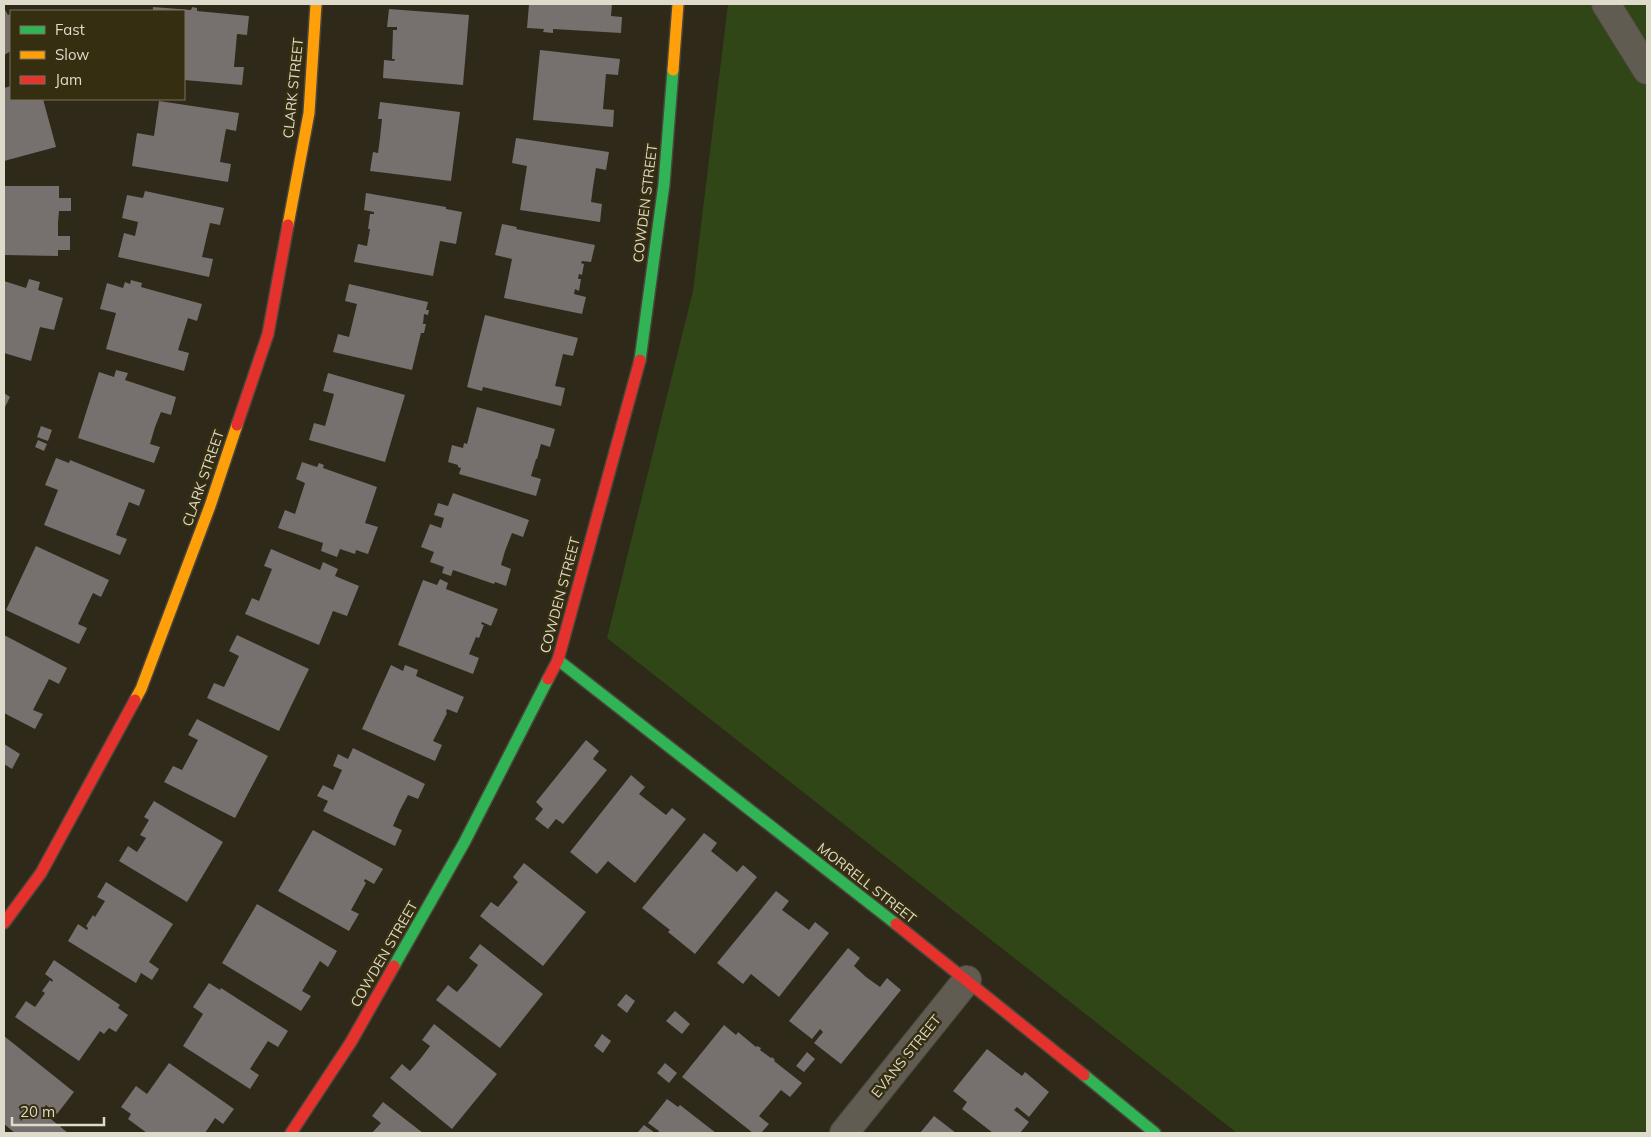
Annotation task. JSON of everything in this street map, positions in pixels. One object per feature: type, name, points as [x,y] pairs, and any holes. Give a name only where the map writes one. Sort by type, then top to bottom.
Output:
[{"type":"street","name":"CLARK STREET","points":[[4,923],[41,873],[141,689],[214,497],[268,334],[309,113],[316,4]]},
{"type":"street","name":"COWDEN STREET","points":[[291,1133],[351,1042],[464,843],[558,660],[641,355],[664,184],[678,4]]},
{"type":"street","points":[[1606,4],[1647,70]]},
{"type":"street","name":"MORRELL STREET","points":[[558,660],[967,980],[1154,1133]]},
{"type":"street","name":"EVANS STREET","points":[[844,1133],[967,980]]},
{"type":"green space","points":[[728,4],[1647,4],[1647,1133],[1237,1133],[607,638],[693,291]]},
{"type":"building","points":[[529,4],[612,4],[611,16],[622,17],[621,33],[553,29],[553,33],[543,32],[544,29],[527,28]]},
{"type":"building","points":[[153,7],[191,10],[192,7],[197,8],[197,11],[249,16],[247,35],[237,34],[234,67],[244,67],[242,85],[185,80],[185,10],[153,10]]},
{"type":"building","points":[[4,8],[8,15],[10,14],[10,52],[4,55]]},
{"type":"building","points":[[389,9],[469,15],[463,85],[383,78],[384,60],[394,61],[395,59],[392,59],[393,30],[397,30],[397,27],[387,27]]},
{"type":"building","points":[[540,50],[620,59],[618,75],[606,74],[603,109],[614,110],[613,127],[533,120]]},
{"type":"building","points":[[10,86],[10,100],[43,100],[56,147],[4,161],[4,88]]},
{"type":"building","points":[[159,101],[239,113],[236,131],[226,129],[220,162],[231,164],[228,182],[132,166],[137,133],[154,136]]},
{"type":"building","points":[[380,102],[460,112],[451,181],[370,171],[373,152],[378,153],[382,119],[378,119]]},
{"type":"building","points":[[516,138],[609,152],[606,170],[596,168],[591,202],[602,204],[600,222],[520,210],[527,166],[512,163]]},
{"type":"building","points":[[4,186],[59,186],[59,198],[71,198],[71,211],[59,211],[58,223],[58,236],[70,236],[70,250],[58,250],[58,256],[4,255]]},
{"type":"building","points":[[145,191],[224,208],[220,225],[210,223],[202,257],[213,259],[209,277],[118,257],[124,233],[135,236],[138,222],[122,218],[127,195],[143,198]]},
{"type":"building","points":[[366,193],[446,207],[446,209],[462,212],[456,244],[440,241],[433,276],[354,262],[358,244],[367,246],[370,214],[374,214],[374,212],[364,210]]},
{"type":"building","points":[[502,224],[517,227],[516,229],[595,245],[591,262],[582,261],[581,263],[584,264],[582,275],[579,274],[578,279],[581,279],[579,291],[575,289],[574,294],[586,297],[582,314],[504,298],[512,259],[495,255]]},
{"type":"building","points":[[29,279],[40,282],[38,290],[63,298],[54,330],[40,327],[31,361],[4,353],[4,281],[26,288]]},
{"type":"building","points":[[131,280],[142,283],[141,287],[202,304],[197,321],[188,318],[178,350],[189,353],[184,371],[106,349],[116,313],[100,309],[107,283],[123,288],[125,282],[130,284]]},
{"type":"building","points":[[349,284],[428,302],[426,310],[429,310],[428,315],[424,314],[423,324],[426,324],[424,333],[421,333],[412,370],[333,352],[338,334],[349,337],[357,304],[345,301]]},
{"type":"building","points":[[485,315],[578,338],[573,356],[563,354],[555,386],[565,388],[561,406],[483,387],[482,391],[467,387]]},
{"type":"building","points":[[116,370],[128,373],[125,380],[176,397],[171,415],[161,412],[155,427],[150,444],[160,447],[154,463],[78,438],[99,372],[114,377]]},
{"type":"building","points":[[328,373],[405,395],[385,462],[309,440],[314,423],[325,426],[334,394],[323,391]]},
{"type":"building","points":[[4,393],[10,397],[4,409]]},
{"type":"building","points":[[477,407],[555,429],[550,447],[541,444],[531,476],[541,479],[536,496],[459,474],[461,468],[448,462],[452,445],[463,448],[464,443],[467,444]]},
{"type":"building","points":[[41,426],[52,430],[48,441],[37,437]]},
{"type":"building","points":[[38,440],[47,444],[44,451],[35,447]]},
{"type":"building","points":[[56,458],[69,463],[70,460],[145,490],[139,506],[129,502],[116,535],[127,539],[120,555],[44,525],[58,490],[45,485]]},
{"type":"building","points":[[302,462],[317,467],[319,463],[324,465],[323,468],[377,487],[365,523],[378,527],[368,554],[356,550],[355,554],[340,549],[337,557],[321,551],[323,543],[278,528],[285,510],[295,514],[305,483],[296,479]]},
{"type":"building","points":[[453,493],[529,520],[523,537],[512,533],[505,551],[501,565],[511,569],[506,586],[495,582],[494,584],[453,570],[451,576],[442,573],[444,567],[430,562],[434,552],[421,547],[430,524],[441,528],[444,518],[434,515],[438,503],[448,506]]},
{"type":"building","points":[[36,546],[109,580],[101,597],[93,593],[78,624],[87,628],[79,644],[6,610]]},
{"type":"building","points":[[271,549],[320,570],[323,562],[338,569],[335,576],[359,586],[347,616],[333,611],[319,645],[245,614],[252,598],[259,601],[272,569],[264,566]]},
{"type":"building","points":[[440,579],[448,583],[446,589],[498,609],[491,626],[482,622],[481,624],[484,625],[479,638],[476,637],[469,654],[479,658],[473,674],[398,645],[423,580],[437,585]]},
{"type":"building","points":[[4,635],[67,668],[59,684],[49,679],[33,710],[43,714],[35,729],[4,713]]},
{"type":"building","points":[[237,635],[309,669],[279,731],[207,698],[214,683],[224,687],[239,656],[229,651]]},
{"type":"building","points":[[391,665],[403,671],[405,665],[418,670],[416,676],[464,697],[457,713],[447,709],[447,713],[433,741],[442,745],[435,761],[362,729]]},
{"type":"building","points":[[197,719],[268,756],[235,818],[164,782],[173,766],[182,770],[198,740],[188,735]]},
{"type":"building","points":[[586,740],[599,751],[593,759],[607,770],[563,824],[556,819],[548,829],[535,819],[543,809],[536,802]]},
{"type":"building","points":[[4,744],[20,754],[12,769],[4,764]]},
{"type":"building","points":[[353,748],[425,784],[418,799],[408,795],[400,810],[393,826],[402,830],[395,846],[323,811],[328,801],[317,796],[323,785],[333,790],[342,770],[333,766],[338,754],[348,759]]},
{"type":"building","points":[[631,775],[645,787],[639,794],[666,815],[672,808],[686,819],[635,883],[608,861],[597,874],[570,852]]},
{"type":"building","points":[[154,801],[223,842],[187,902],[119,861],[128,846],[137,852],[146,838],[140,835],[149,820],[144,817]]},
{"type":"building","points":[[313,830],[383,869],[374,884],[365,879],[366,883],[351,910],[359,914],[349,931],[278,891]]},
{"type":"building","points":[[704,833],[717,843],[711,851],[737,872],[743,865],[757,877],[695,954],[668,932],[670,930],[642,908]]},
{"type":"building","points":[[524,863],[586,912],[543,966],[480,916],[491,902],[498,907],[518,882],[513,877]]},
{"type":"building","points":[[106,882],[173,924],[149,962],[159,969],[152,980],[141,973],[136,983],[68,941],[78,924],[87,930],[86,926],[93,915],[95,917],[105,901],[97,897]]},
{"type":"building","points":[[776,891],[789,901],[782,910],[809,930],[815,922],[829,933],[779,997],[751,974],[743,984],[717,963]]},
{"type":"building","points":[[257,904],[337,951],[328,967],[320,961],[302,991],[311,996],[301,1011],[222,963]]},
{"type":"building","points":[[480,944],[543,994],[500,1048],[436,1000],[448,985],[457,992],[467,980],[478,965],[469,958]]},
{"type":"building","points":[[848,948],[860,958],[854,966],[866,977],[880,987],[887,978],[901,990],[841,1064],[814,1043],[823,1032],[820,1029],[812,1039],[789,1021]]},
{"type":"building","points":[[54,960],[120,1005],[118,1008],[128,1015],[116,1032],[109,1028],[104,1034],[100,1031],[79,1061],[15,1017],[26,1001],[35,1007],[45,993],[42,991],[50,980],[52,982],[53,980],[45,974]]},
{"type":"building","points":[[209,983],[220,990],[221,988],[288,1031],[278,1047],[268,1041],[250,1069],[259,1075],[250,1089],[183,1046],[203,1014],[193,1007]]},
{"type":"building","points":[[626,994],[635,1001],[627,1013],[617,1005]]},
{"type":"building","points":[[675,1011],[690,1024],[682,1034],[666,1021]]},
{"type":"building","points":[[434,1024],[497,1074],[452,1129],[390,1078],[402,1064],[410,1071],[421,1058],[430,1046],[422,1040]]},
{"type":"building","points":[[724,1025],[736,1035],[738,1032],[756,1047],[761,1048],[760,1050],[772,1057],[774,1061],[802,1083],[790,1097],[781,1090],[759,1116],[769,1124],[761,1133],[753,1133],[682,1077]]},
{"type":"building","points":[[602,1034],[611,1041],[603,1053],[594,1046]]},
{"type":"building","points":[[4,1036],[74,1092],[57,1114],[46,1105],[41,1111],[68,1133],[15,1133],[4,1124]]},
{"type":"building","points":[[987,1049],[1022,1076],[1025,1072],[1049,1092],[1029,1117],[1017,1107],[1014,1110],[1029,1122],[1020,1133],[993,1133],[962,1109],[967,1102],[953,1091]]},
{"type":"building","points":[[807,1052],[815,1059],[804,1072],[796,1066]]},
{"type":"building","points":[[169,1063],[234,1109],[223,1124],[215,1118],[205,1133],[147,1133],[128,1119],[131,1114],[121,1107],[136,1086],[147,1094]]},
{"type":"building","points":[[665,1063],[677,1073],[669,1083],[657,1073]]},
{"type":"building","points":[[667,1099],[678,1107],[680,1105],[716,1133],[658,1133],[659,1131],[648,1123]]},
{"type":"building","points":[[383,1102],[423,1133],[372,1133],[381,1123],[372,1116]]},
{"type":"building","points":[[934,1116],[956,1133],[920,1133]]},
{"type":"building","points":[[644,1125],[655,1133],[637,1133]]},
{"type":"traffic: fast","points":[[640,360],[664,184],[673,70]]},
{"type":"traffic: fast","points":[[558,660],[896,924]]},
{"type":"traffic: fast","points":[[394,966],[464,843],[548,679]]},
{"type":"traffic: fast","points":[[1084,1075],[1155,1133]]},
{"type":"traffic: slow","points":[[288,225],[309,113],[316,4]]},
{"type":"traffic: slow","points":[[673,70],[678,4]]},
{"type":"traffic: slow","points":[[135,700],[141,689],[210,506],[237,425]]},
{"type":"traffic: jam","points":[[237,425],[268,334],[288,225]]},
{"type":"traffic: jam","points":[[548,679],[558,660],[640,360]]},
{"type":"traffic: jam","points":[[4,923],[41,873],[135,700]]},
{"type":"traffic: jam","points":[[896,924],[1084,1075]]},
{"type":"traffic: jam","points":[[291,1133],[351,1042],[394,966]]}]
